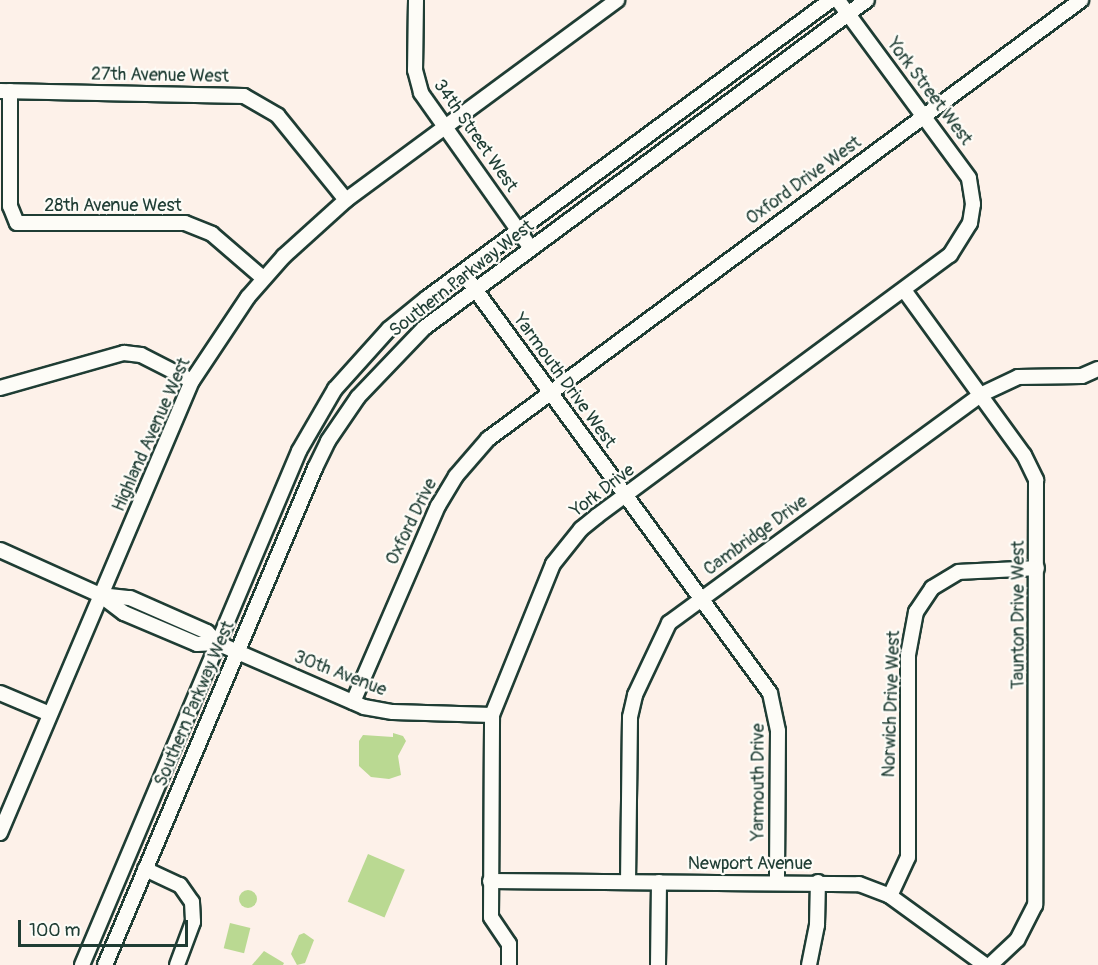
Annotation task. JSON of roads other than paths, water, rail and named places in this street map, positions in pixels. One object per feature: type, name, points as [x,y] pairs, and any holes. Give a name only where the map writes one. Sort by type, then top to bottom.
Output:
[{"type":"street","name":"34th Street West","points":[[416,0],[416,81],[445,128],[530,247]]},
{"type":"street","name":"Highland Avenue West","points":[[0,833],[192,381],[263,278],[346,200],[617,0]]},
{"type":"street","name":"Southern Parkway West","points":[[82,965],[299,451],[327,401],[389,329],[831,0]]},
{"type":"street","name":"York Street West","points":[[838,0],[969,178],[972,213]]},
{"type":"street","name":"Southern Parkway West","points":[[105,965],[319,459],[346,413],[398,352],[474,289],[867,0]]},
{"type":"street","name":"Oxford Drive West","points":[[549,391],[1081,0]]},
{"type":"street","name":"27th Avenue West","points":[[5,91],[244,96],[278,116],[346,200]]},
{"type":"street","name":"28th Avenue West","points":[[5,91],[10,206],[17,223],[186,222],[212,234],[263,278]]},
{"type":"street","name":"York Drive","points":[[509,965],[509,944],[492,916],[490,881],[492,715],[504,676],[553,564],[581,529],[956,250],[972,213]]},
{"type":"street","name":"Yarmouth Drive West","points":[[463,272],[701,598]]},
{"type":"street","name":"Taunton Drive West","points":[[904,290],[1024,455],[1036,480],[1035,905],[1017,940],[990,965]]},
{"type":"street","points":[[0,388],[124,352],[149,358],[192,381]]},
{"type":"street","name":"Cambridge Drive","points":[[628,882],[632,705],[665,628],[701,598],[981,395],[1018,377],[1082,376],[1098,369]]},
{"type":"street","name":"Oxford Drive","points":[[353,702],[423,534],[447,489],[489,439],[549,391]]},
{"type":"street","name":"30th Avenue","points":[[0,550],[100,595],[124,614],[197,644],[217,643],[353,702],[393,712],[492,715]]},
{"type":"street","name":"Norwich Drive West","points":[[890,896],[908,857],[908,655],[916,612],[932,588],[959,572],[1037,568]]},
{"type":"street","name":"Yarmouth Drive","points":[[701,598],[761,679],[776,706],[777,882]]},
{"type":"street","points":[[0,693],[50,714]]},
{"type":"street","points":[[145,869],[180,885],[192,903],[193,922],[179,963]]},
{"type":"street","name":"Newport Avenue","points":[[490,881],[859,884],[890,896],[985,965]]},
{"type":"street","points":[[658,965],[659,882]]},
{"type":"street","points":[[809,965],[817,925],[818,882]]}]
